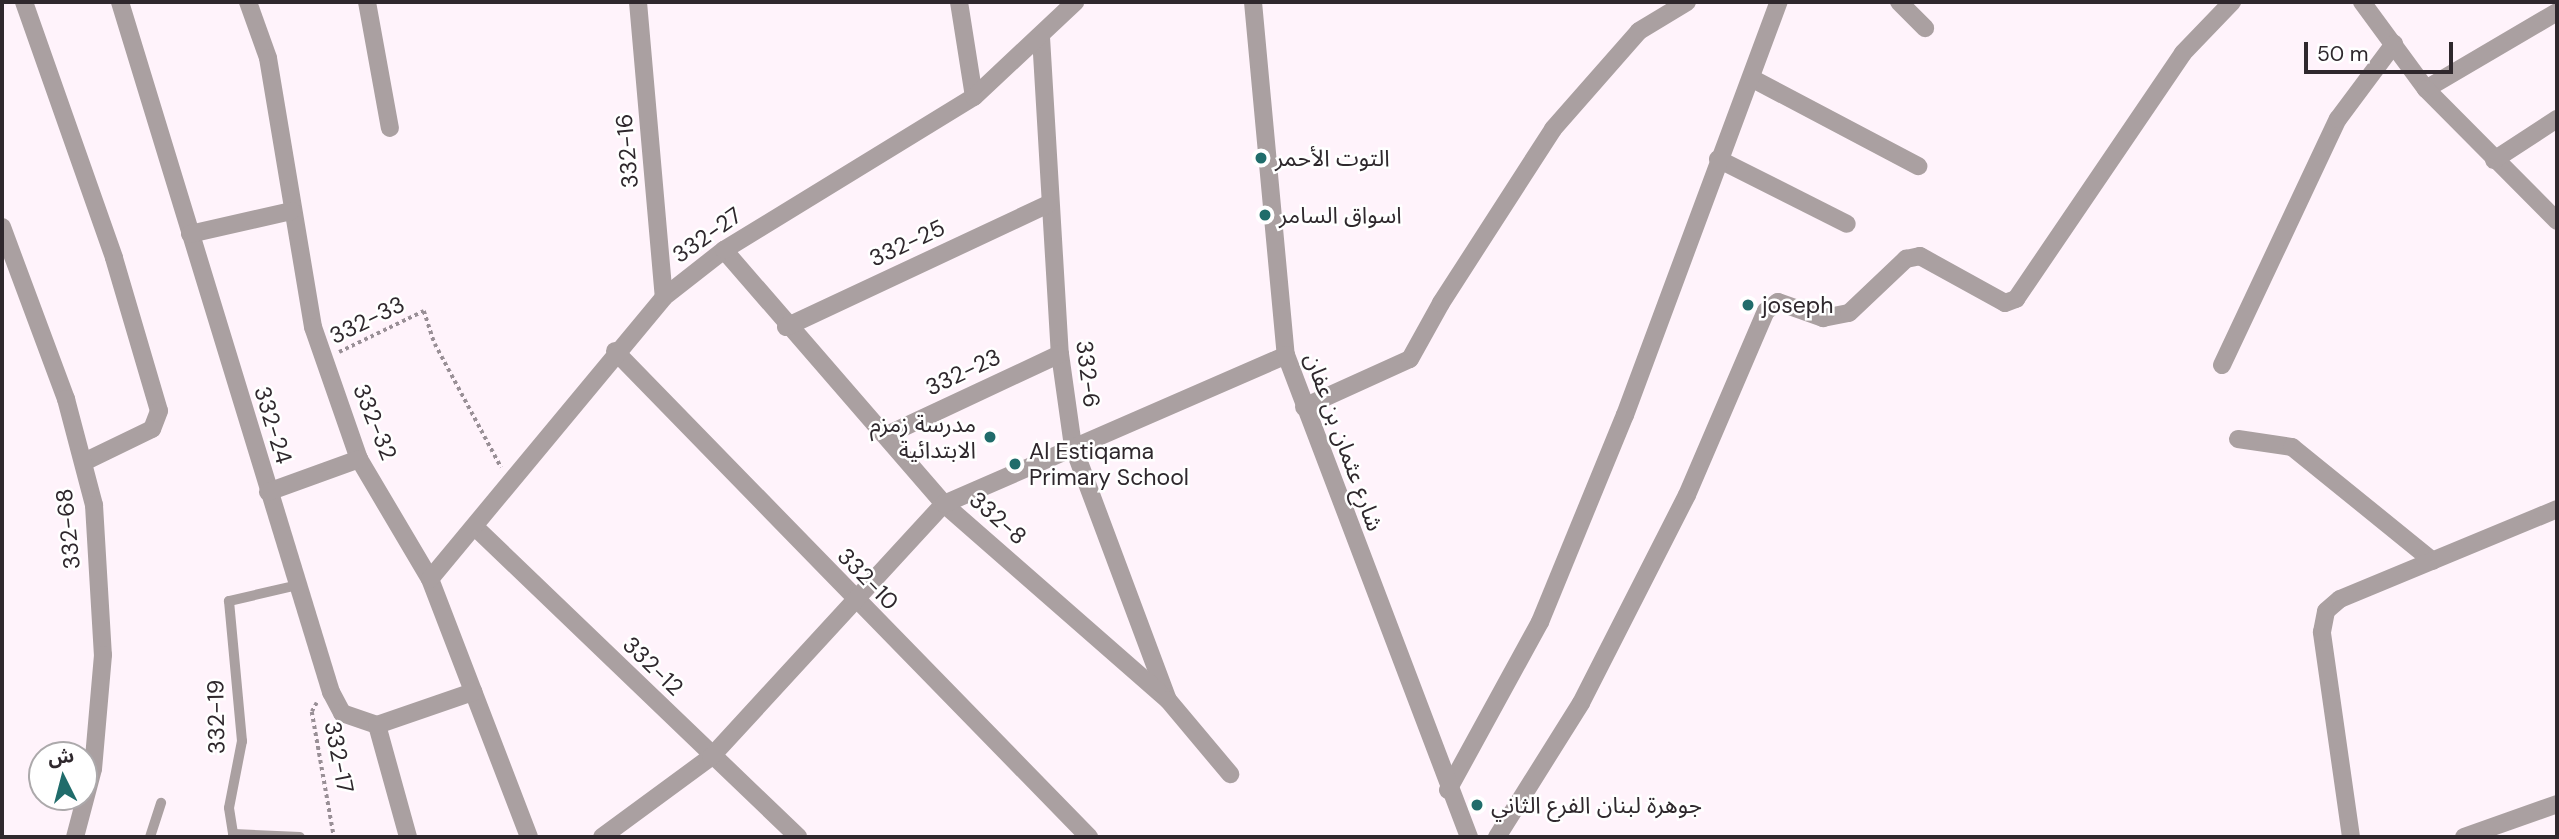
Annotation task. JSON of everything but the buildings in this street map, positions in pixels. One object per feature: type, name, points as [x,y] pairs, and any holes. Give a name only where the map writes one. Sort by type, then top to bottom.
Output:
[{"type":"street","points":[[24,2],[114,258],[159,411],[152,429],[83,462]]},
{"type":"street","name":"332-24","points":[[120,2],[331,692],[342,713],[377,725]]},
{"type":"street","name":"332-32","points":[[248,2],[268,58],[291,211],[313,327],[359,459],[430,579],[529,837]]},
{"type":"street","points":[[367,2],[390,128]]},
{"type":"street","name":"332-16","points":[[638,2],[664,296]]},
{"type":"street","points":[[959,2],[974,97]]},
{"type":"street","name":"332-27","points":[[430,579],[475,527],[615,351],[664,296],[724,250],[974,97],[1041,37],[1074,2]]},
{"type":"street","name":"شارع عثمان بن عفان","points":[[1253,2],[1286,355],[1448,790],[1469,837]]},
{"type":"street","points":[[1304,407],[1410,359],[1441,303],[1553,129],[1639,31],[1687,2]]},
{"type":"street","points":[[1448,790],[1540,622],[1625,415],[1718,159],[1753,79],[1779,2]]},
{"type":"street","points":[[1899,2],[1925,28]]},
{"type":"street","points":[[1497,837],[1581,703],[1687,495],[1766,311],[1778,302],[1823,318],[1849,313],[1906,259],[1920,256],[2005,303],[2016,299],[2183,53],[2231,2]]},
{"type":"street","points":[[2362,2],[2426,89],[2557,221]]},
{"type":"street","points":[[2426,89],[2557,12]]},
{"type":"street","name":"332-6","points":[[1041,37],[1048,204],[1060,354],[1073,446],[1168,700]]},
{"type":"street","points":[[2222,365],[2338,118],[2394,44]]},
{"type":"street","points":[[1753,79],[1918,166]]},
{"type":"street","points":[[2494,159],[2557,119]]},
{"type":"street","points":[[1718,159],[1847,224]]},
{"type":"street","name":"332-25","points":[[786,327],[1048,204]]},
{"type":"street","points":[[190,234],[291,211]]},
{"type":"street","name":"332-68","points":[[2,227],[66,399],[94,505],[103,655],[93,769],[75,837]]},
{"type":"street","name":"332-8","points":[[724,250],[786,327],[887,435],[944,504],[1168,700],[1230,774]]},
{"type":"street","name":"332-10","points":[[615,351],[856,602],[1089,837]]},
{"type":"street","name":"332-23","points":[[887,435],[1060,354]]},
{"type":"street","points":[[602,837],[711,757],[944,504],[1286,355]]},
{"type":"street","points":[[2238,439],[2292,447],[2433,561]]},
{"type":"street","points":[[268,492],[359,459]]},
{"type":"street","points":[[2351,837],[2322,621],[2340,599],[2557,509]]},
{"type":"street","name":"332-12","points":[[475,527],[711,757],[798,837]]},
{"type":"street","points":[[408,837],[377,725],[473,692]]},
{"type":"street","points":[[2464,837],[2557,804]]},
{"type":"lane","name":"332-19","points":[[298,585],[229,601],[242,741],[229,808],[233,834],[300,837]]},
{"type":"lane","points":[[150,837],[160,803]]},
{"type":"path","name":"332-33","points":[[325,360],[424,311],[435,344],[510,483]]},
{"type":"path","name":"332-17","points":[[331,692],[312,707],[312,712],[334,837]]},
{"type":"place","name":"التوت الأحمر","points":[[1261,158]]},
{"type":"place","name":"اسواق السامر","points":[[1265,215]]},
{"type":"place","name":"joseph","points":[[1748,305]]},
{"type":"place","name":"مدرسة زمزم الابتدائية","points":[[990,437]]},
{"type":"place","name":"Al Estiqama Primary School","points":[[1015,464]]},
{"type":"place","name":"جوهرة لبنان الفرع الثاني","points":[[1477,805]]}]
